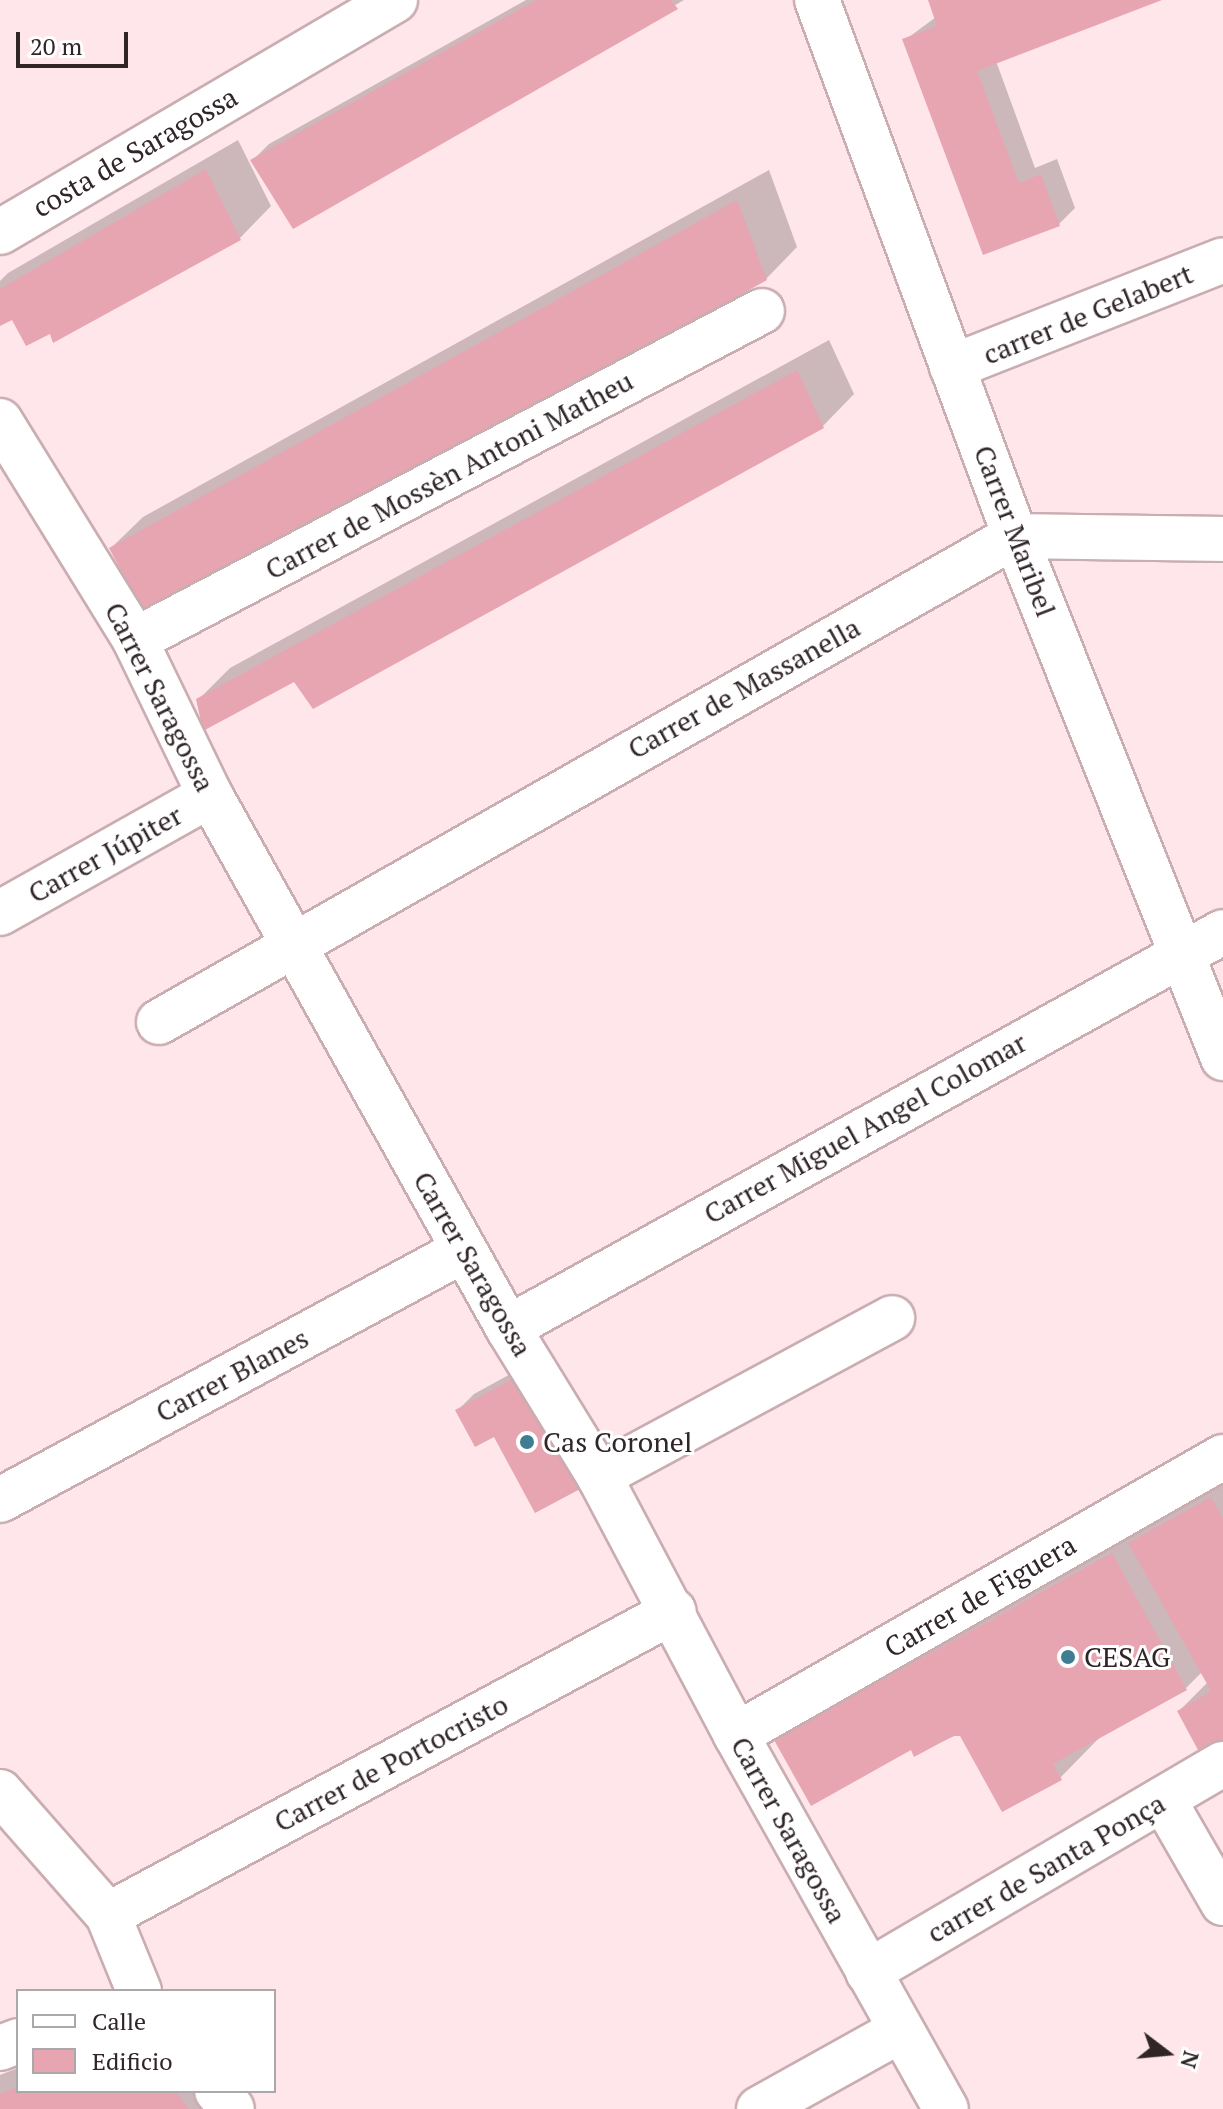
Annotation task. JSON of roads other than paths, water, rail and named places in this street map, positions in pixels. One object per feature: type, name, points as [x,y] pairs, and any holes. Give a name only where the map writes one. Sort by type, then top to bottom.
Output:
[{"type":"street","name":"costa de Saragossa","points":[[0,232],[395,0]]},
{"type":"street","name":"Carrer Maribel","points":[[817,0],[1015,536],[1183,949],[1223,1058]]},
{"type":"street","name":"carrer de Gelabert","points":[[952,367],[1223,260]]},
{"type":"street","name":"Carrer de Mossèn Antoni Matheu","points":[[135,640],[762,311]]},
{"type":"street","name":"Carrer Saragossa","points":[[0,421],[135,640],[210,795],[508,1328],[599,1476],[674,1611],[736,1735],[946,2109]]},
{"type":"street","points":[[1015,536],[1223,539]]},
{"type":"street","name":"Carrer de Massanella","points":[[159,1022],[293,942],[1015,536]]},
{"type":"street","name":"Carrer Júpiter","points":[[0,913],[210,795]]},
{"type":"street","name":"Carrer Miguel Angel Colomar","points":[[508,1328],[1183,949],[1223,932]]},
{"type":"street","name":"Carrer Blanes","points":[[0,1500],[464,1250]]},
{"type":"street","points":[[599,1476],[892,1318]]},
{"type":"street","name":"Carrer de Figuera","points":[[736,1735],[1223,1457]]},
{"type":"street","name":"Carrer de Portocristo","points":[[108,1915],[674,1611]]},
{"type":"street","name":"carrer de Santa Ponça","points":[[868,1972],[1223,1764]]},
{"type":"street","points":[[0,1792],[108,1915],[138,1989]]},
{"type":"street","points":[[1163,1799],[1223,1903]]},
{"type":"street","points":[[759,2109],[901,2030]]},
{"type":"street","points":[[219,2093],[232,2109]]},
{"type":"place","name":"Cas Coronel","points":[[527,1442]]},
{"type":"place","name":"CESAG","points":[[1068,1657]]}]
